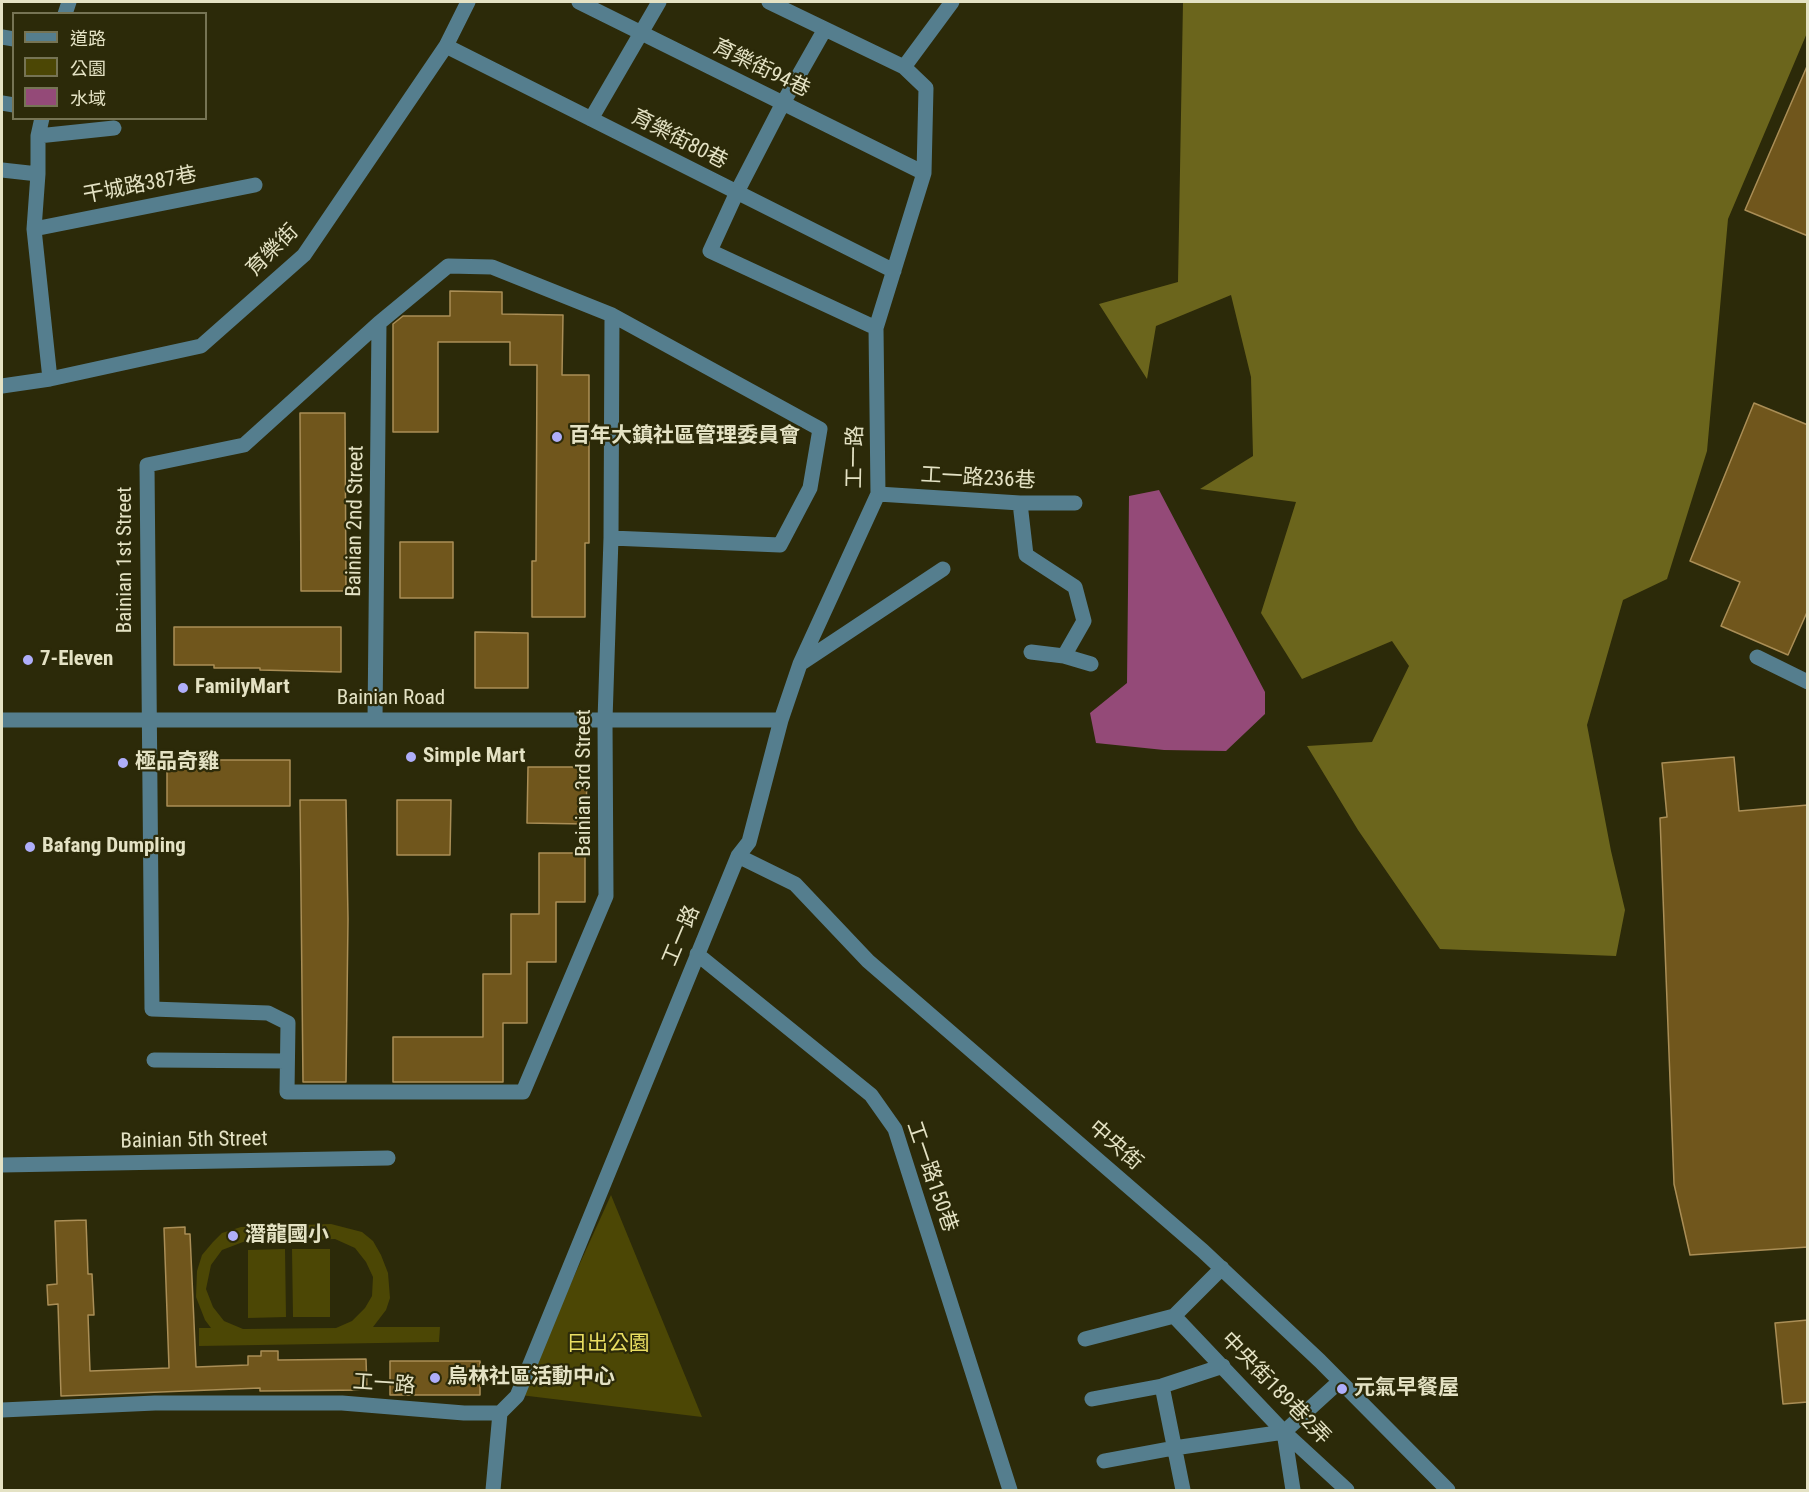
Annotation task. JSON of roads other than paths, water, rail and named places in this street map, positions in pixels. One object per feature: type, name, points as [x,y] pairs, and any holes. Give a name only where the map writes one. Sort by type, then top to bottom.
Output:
[{"type":"street","name":"育樂街","points":[[2,386],[50,379],[201,346],[304,255],[446,46],[468,2]]},
{"type":"street","name":"育樂街94巷","points":[[579,2],[924,173]]},
{"type":"street","points":[[591,119],[659,2]]},
{"type":"street","name":"工一路","points":[[2,1410],[155,1402],[330,1403],[464,1413],[500,1413],[517,1396],[738,856],[749,843],[781,720],[800,664],[878,494],[876,328],[924,173],[926,88],[904,67],[769,2]]},
{"type":"street","points":[[904,67],[952,2]]},
{"type":"street","points":[[825,28],[737,192],[710,251],[876,328]]},
{"type":"street","name":"育樂街80巷","points":[[446,46],[894,271]]},
{"type":"street","points":[[42,120],[38,136],[34,229],[50,379]]},
{"type":"street","points":[[38,136],[114,128]]},
{"type":"street","points":[[2,170],[38,174]]},
{"type":"street","name":"干城路387巷","points":[[34,229],[255,185]]},
{"type":"street","points":[[379,323],[448,266],[492,267],[612,315],[820,429],[810,488],[780,545],[611,538]]},
{"type":"street","name":"Bainian 3rd Street","points":[[287,1061],[287,1092],[523,1092],[606,896],[605,720],[611,538],[612,315]]},
{"type":"street","name":"Bainian 1st Street","points":[[287,1061],[288,1023],[268,1013],[152,1009],[147,465],[244,446],[379,323]]},
{"type":"street","name":"Bainian 2nd Street","points":[[375,720],[379,323]]},
{"type":"street","name":"工一路236巷","points":[[878,494],[1020,504],[1076,504]]},
{"type":"street","points":[[1020,504],[1026,555],[1076,587],[1084,621],[1064,656]]},
{"type":"street","points":[[800,664],[943,569]]},
{"type":"street","points":[[1031,652],[1064,656],[1091,664]]},
{"type":"street","points":[[1756,657],[1808,682]]},
{"type":"street","name":"Bainian Road","points":[[2,720],[781,720]]},
{"type":"street","name":"中央街","points":[[738,856],[795,884],[868,961],[1222,1268],[1340,1381],[1448,1491]]},
{"type":"street","name":"工一路150巷","points":[[697,954],[871,1095],[895,1129],[1010,1491]]},
{"type":"street","points":[[154,1060],[287,1061]]},
{"type":"street","name":"Bainian 5th Street","points":[[2,1165],[388,1158]]},
{"type":"street","points":[[1085,1339],[1174,1316],[1222,1268]]},
{"type":"street","name":"中央街189巷2弄","points":[[1174,1316],[1284,1432],[1347,1491]]},
{"type":"street","points":[[1092,1399],[1162,1386],[1223,1366]]},
{"type":"street","points":[[1104,1461],[1284,1432],[1340,1381]]},
{"type":"street","points":[[1162,1386],[1183,1491]]},
{"type":"street","points":[[493,1491],[500,1413]]},
{"type":"street","points":[[1284,1432],[1293,1491]]},
{"type":"water","points":[[1159,490],[1265,692],[1265,714],[1226,751],[1164,750],[1096,743],[1090,713],[1127,683],[1129,496]]},
{"type":"place","name":"百年大鎮社區管理委員會","points":[[557,437]]},
{"type":"place","name":"7-Eleven","points":[[28,660]]},
{"type":"place","name":"FamilyMart","points":[[183,688]]},
{"type":"place","name":"Simple Mart","points":[[411,757]]},
{"type":"place","name":"極品奇雞","points":[[123,763]]},
{"type":"place","name":"Bafang Dumpling","points":[[30,847]]},
{"type":"place","name":"潛龍國小","points":[[233,1236]]},
{"type":"place","name":"烏林社區活動中心","points":[[435,1378]]},
{"type":"place","name":"元氣早餐屋","points":[[1342,1389]]},
{"type":"park label","name":"日出公園","points":[[608,1345]]}]
